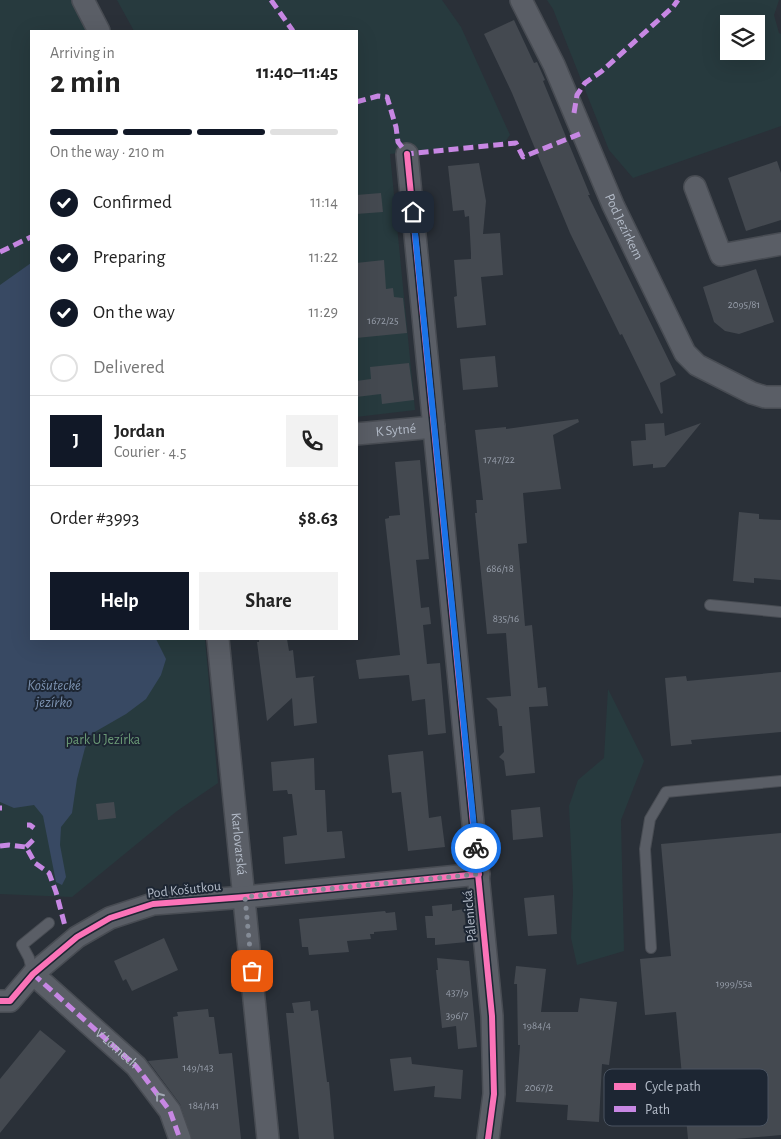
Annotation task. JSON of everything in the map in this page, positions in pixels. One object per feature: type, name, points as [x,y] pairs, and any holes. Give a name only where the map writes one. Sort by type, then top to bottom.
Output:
[{"type":"street","points":[[83,0],[98,30]]},
{"type":"street","name":"Pod Jezírkem","points":[[521,0],[554,65],[613,205],[685,353],[697,365],[752,393],[764,397],[781,397]]},
{"type":"street","name":"Pálenická","points":[[407,154],[492,1016],[494,1094],[488,1139]]},
{"type":"street","points":[[695,187],[721,255],[781,244]]},
{"type":"street","name":"K Sytné","points":[[358,434],[434,427]]},
{"type":"street","name":"Karlovarská","points":[[218,640],[268,1139]]},
{"type":"street","name":"Pod Košutkou","points":[[5,1001],[32,974],[77,937],[110,918],[153,904],[479,874]]},
{"type":"street","name":"V Lomech","points":[[32,974],[136,1066],[170,1111],[180,1139]]},
{"type":"lane","points":[[710,605],[781,612]]},
{"type":"lane","points":[[651,948],[645,849],[650,819],[666,792],[781,781]]},
{"type":"lane","points":[[32,974],[29,958],[22,945],[49,924]]},
{"type":"green space","name":"park U Jezírka","points":[[0,0],[72,0],[87,30],[30,30],[30,640],[205,640],[218,783],[177,811],[72,897],[0,894]]},
{"type":"green space","points":[[117,0],[442,0],[461,27],[510,135],[505,142],[390,154],[415,410],[358,417],[358,30],[133,30]]},
{"type":"green space","points":[[547,0],[779,0],[774,15],[779,33],[781,34],[781,126],[633,178],[609,150],[553,9]]},
{"type":"green space","points":[[608,689],[644,761],[621,820],[624,951],[577,965],[571,938],[573,892],[569,806],[578,780],[604,758]]},
{"type":"water","name":"Košutecké jezírko","points":[[30,264],[30,640],[156,640],[166,659],[161,675],[146,699],[126,714],[93,733],[85,748],[77,779],[72,813],[61,827],[60,845],[66,877],[62,885],[56,882],[43,816],[34,805],[14,808],[0,802],[0,285]]},
{"type":"building","points":[[514,20],[534,63],[537,62],[545,80],[543,81],[590,195],[588,195],[676,375],[660,383],[663,413],[661,414],[570,233],[512,93],[484,34]]},
{"type":"building","points":[[777,161],[781,173],[781,220],[746,231],[728,178]]},
{"type":"building","points":[[479,163],[486,201],[483,234],[500,233],[503,275],[481,277],[486,325],[457,328],[454,297],[457,296],[454,260],[471,259],[469,216],[465,217],[464,210],[453,211],[448,166]]},
{"type":"building","points":[[381,193],[383,212],[358,214],[358,195]]},
{"type":"building","points":[[384,260],[386,289],[393,288],[394,297],[403,298],[407,333],[358,338],[358,263]]},
{"type":"building","points":[[756,269],[774,322],[739,334],[725,331],[714,322],[703,287]]},
{"type":"building","points":[[495,356],[498,387],[463,390],[460,359]]},
{"type":"building","points":[[409,363],[414,400],[382,404],[381,394],[358,397],[358,381],[371,379],[370,367]]},
{"type":"building","points":[[578,419],[579,422],[553,435],[561,489],[523,493],[527,543],[518,544],[525,626],[532,625],[538,688],[546,687],[548,706],[529,707],[535,773],[506,776],[504,761],[499,757],[504,752],[502,726],[499,726],[497,709],[486,698],[511,696],[506,633],[487,634],[475,513],[477,513],[476,500],[483,500],[475,430],[506,427],[506,429]]},
{"type":"building","points":[[664,423],[665,436],[701,423],[665,467],[653,468],[653,464],[633,466],[631,441],[646,440],[645,424]]},
{"type":"building","points":[[420,460],[429,559],[416,560],[421,608],[429,607],[431,624],[423,625],[427,664],[440,663],[446,733],[428,735],[425,699],[412,701],[409,675],[359,679],[356,660],[400,655],[385,519],[389,518],[389,516],[400,515],[395,462]]},
{"type":"building","points":[[739,512],[759,514],[759,519],[781,520],[781,580],[754,578],[754,583],[733,581]]},
{"type":"building","points":[[259,640],[287,640],[289,651],[293,650],[296,678],[315,676],[313,678],[317,723],[294,726],[292,698],[267,721],[257,642]]},
{"type":"building","points":[[781,672],[781,732],[691,740],[692,744],[671,746],[665,678],[686,676],[687,681]]},
{"type":"building","points":[[423,751],[429,818],[441,816],[445,847],[408,851],[401,792],[392,793],[388,755]]},
{"type":"building","points":[[314,758],[315,790],[325,790],[327,832],[342,831],[345,858],[285,864],[283,837],[297,835],[292,794],[288,794],[287,790],[273,791],[271,762]]},
{"type":"building","points":[[114,802],[116,818],[98,820],[96,804]]},
{"type":"building","points":[[540,807],[543,837],[513,840],[511,810]]},
{"type":"building","points":[[781,833],[781,1135],[735,1139],[688,1139],[687,1126],[768,1126],[768,1069],[681,1069],[676,1012],[645,1015],[640,959],[671,956],[661,844]]},
{"type":"building","points":[[554,895],[557,934],[528,936],[524,898]]},
{"type":"building","points":[[452,904],[452,911],[464,909],[467,942],[435,945],[435,938],[427,938],[425,916],[433,916],[432,906]]},
{"type":"building","points":[[385,911],[386,913],[395,912],[397,930],[374,932],[374,934],[370,934],[371,939],[347,941],[349,952],[309,955],[308,947],[302,947],[299,919]]},
{"type":"building","points":[[164,938],[178,970],[132,991],[126,979],[123,981],[114,961]]},
{"type":"building","points":[[437,958],[469,961],[477,1047],[458,1049],[456,1026],[442,1028],[436,970],[438,970]]},
{"type":"building","points":[[516,966],[546,969],[541,1012],[578,1012],[580,998],[617,1002],[609,1065],[602,1064],[599,1122],[567,1120],[568,1105],[516,1102],[520,1045],[518,1045],[517,984],[514,984]]},
{"type":"building","points":[[310,1001],[311,1011],[318,1010],[327,1082],[329,1082],[334,1139],[299,1139],[286,1013],[294,1013],[292,1003]]},
{"type":"building","points":[[208,1009],[209,1017],[214,1017],[219,1054],[232,1053],[241,1139],[192,1139],[180,1104],[148,1061],[178,1058],[173,1017],[178,1016],[177,1012]]},
{"type":"building","points":[[40,1030],[66,1051],[0,1133],[0,1079]]},
{"type":"building","points":[[411,1057],[412,1064],[463,1070],[461,1099],[434,1097],[435,1086],[394,1091],[390,1059]]},
{"type":"marked path","points":[[271,0],[292,30]]},
{"type":"marked path","points":[[574,113],[577,95],[585,83],[602,71],[673,7],[678,0]]},
{"type":"marked path","points":[[358,101],[378,96],[387,97],[396,127],[398,142],[407,154],[516,143],[523,157],[582,133]]},
{"type":"marked path","points":[[0,252],[30,237]]},
{"type":"marked path","points":[[27,825],[34,828]]},
{"type":"marked path","points":[[26,847],[34,839]]},
{"type":"marked path","points":[[0,846],[26,847],[35,863],[49,873],[65,926]]},
{"type":"marked path","points":[[33,974],[136,1066],[170,1111],[180,1139]]},
{"type":"cycle path","points":[[407,154],[492,1016],[494,1094],[488,1139]]},
{"type":"cycle path","points":[[0,1001],[10,1001],[33,974],[77,937],[110,918],[153,904],[479,874]]},
{"type":"way so far","points":[[252,971],[245,897],[479,874],[476,848]]},
{"type":"route","points":[[413,212],[476,848]]}]
